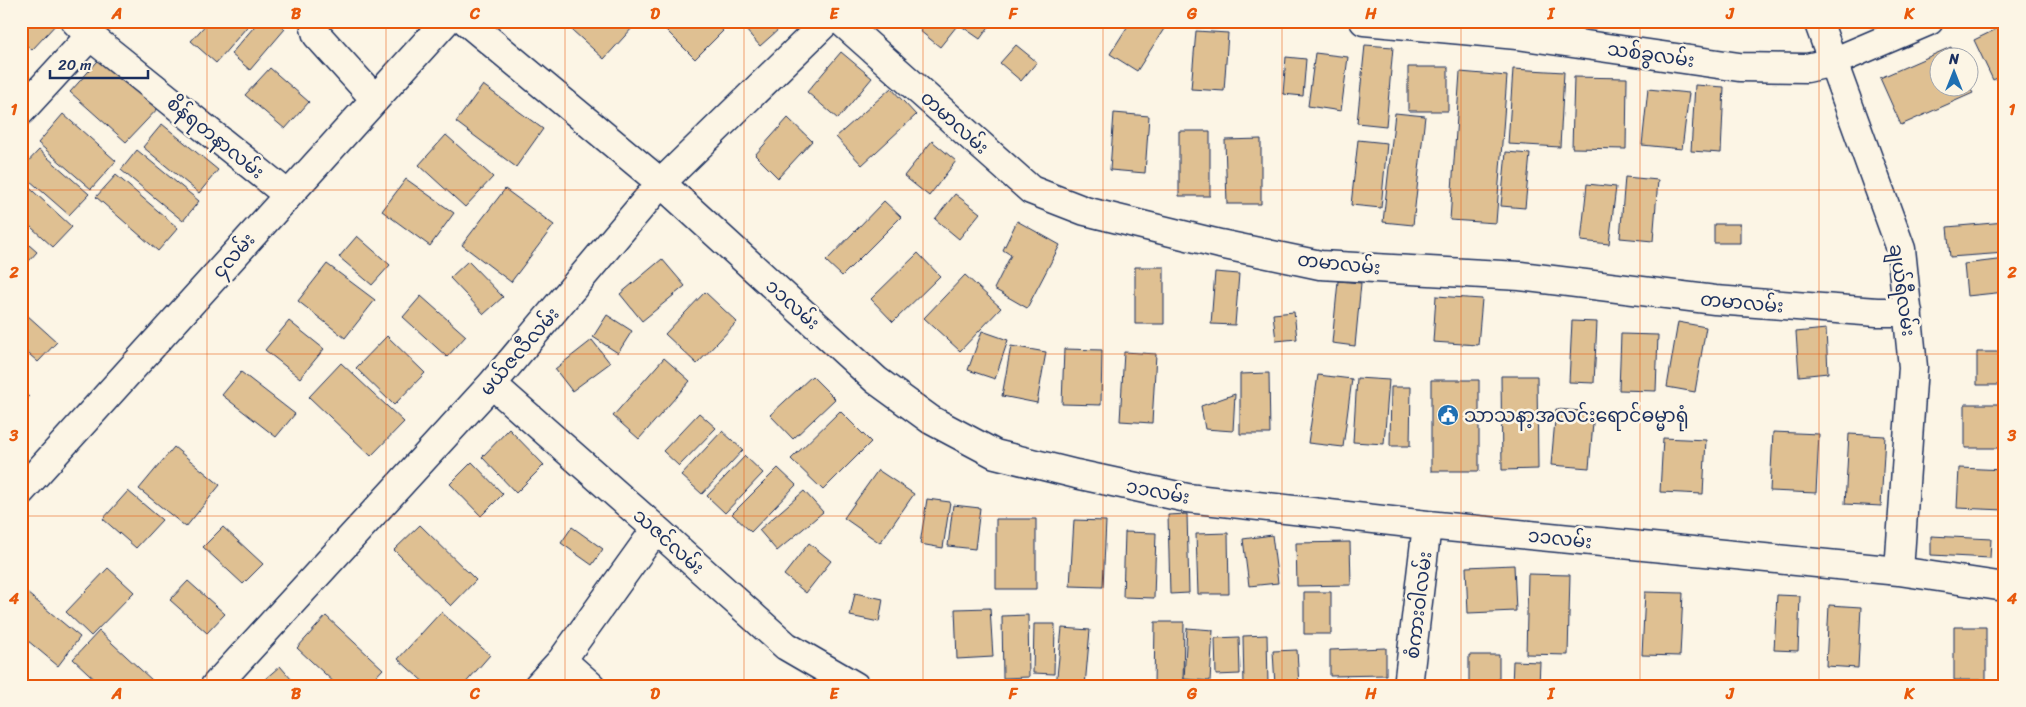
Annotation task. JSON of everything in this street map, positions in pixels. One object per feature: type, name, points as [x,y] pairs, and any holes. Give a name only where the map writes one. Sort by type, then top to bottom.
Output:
[{"type":"street","points":[[316,21],[317,35],[375,99]]},
{"type":"street","name":"၄လမ်း","points":[[21,491],[446,21]]},
{"type":"street","name":"၁၁လမ်း","points":[[466,21],[661,183],[876,380],[931,420],[995,454],[1187,498],[1899,571],[2005,587]]},
{"type":"street","name":"မယ်ဇလီလမ်း","points":[[215,686],[492,384],[661,183],[827,21]]},
{"type":"street","name":"တမာလမ်း","points":[[841,21],[1031,190],[1085,211],[1220,244],[1320,265],[1520,276],[1716,300],[1877,312],[1908,312]]},
{"type":"street","name":"သစ်ခွလမ်း","points":[[1364,21],[1517,35],[1739,67],[1807,68],[1833,62],[1929,21]]},
{"type":"street","name":"ချယ်ရီလမ်း","points":[[1818,21],[1901,249],[1913,366],[1899,571]]},
{"type":"street","points":[[21,111],[83,29]]},
{"type":"street","name":"စိန်ရတနာလမ်း","points":[[83,29],[288,194]]},
{"type":"street","name":"သဇင်လမ်း","points":[[492,384],[786,646],[855,686]]},
{"type":"street","name":"စံကားဝါလမ်း","points":[[1408,686],[1427,524]]},
{"type":"street","points":[[538,686],[562,660],[656,529]]},
{"type":"street","points":[[562,660],[591,686]]},
{"type":"building","points":[[21,21],[59,21],[32,50],[21,41]]},
{"type":"building","points":[[209,21],[252,21],[216,63],[191,41]]},
{"type":"building","points":[[259,21],[276,21],[285,29],[250,70],[231,54]]},
{"type":"building","points":[[562,21],[629,21],[634,26],[604,59]]},
{"type":"building","points":[[714,21],[723,31],[695,59],[658,22]]},
{"type":"building","points":[[738,21],[788,21],[760,46]]},
{"type":"building","points":[[928,21],[949,21],[956,27],[940,47],[920,31]]},
{"type":"building","points":[[954,21],[993,21],[980,39]]},
{"type":"building","points":[[1131,21],[1169,21],[1137,71],[1110,54]]},
{"type":"building","points":[[2005,25],[2005,74],[1993,80],[1974,40]]},
{"type":"building","points":[[1196,31],[1228,33],[1224,91],[1191,89]]},
{"type":"building","points":[[1016,45],[1037,62],[1021,81],[1000,63]]},
{"type":"building","points":[[1365,45],[1393,47],[1386,126],[1357,123]]},
{"type":"building","points":[[841,52],[872,78],[838,119],[807,92]]},
{"type":"building","points":[[105,53],[162,104],[126,142],[70,92]]},
{"type":"building","points":[[1315,53],[1348,57],[1341,111],[1308,106]]},
{"type":"building","points":[[1286,57],[1306,59],[1303,96],[1283,94]]},
{"type":"building","points":[[1928,57],[1928,98],[1962,98],[1901,125],[1880,78]]},
{"type":"building","points":[[1408,67],[1448,67],[1448,111],[1408,111]]},
{"type":"building","points":[[270,68],[309,102],[285,129],[245,95]]},
{"type":"building","points":[[1513,69],[1564,72],[1560,147],[1508,144]]},
{"type":"building","points":[[1460,72],[1507,76],[1496,223],[1450,220]]},
{"type":"building","points":[[1574,77],[1627,78],[1626,149],[1572,148]]},
{"type":"building","points":[[483,85],[543,129],[516,167],[456,122]]},
{"type":"building","points":[[1695,85],[1724,87],[1721,153],[1691,151]]},
{"type":"building","points":[[891,88],[916,115],[862,165],[836,137]]},
{"type":"building","points":[[1648,89],[1689,93],[1682,149],[1642,145]]},
{"type":"building","points":[[1114,113],[1149,116],[1145,173],[1110,170]]},
{"type":"building","points":[[1395,113],[1425,116],[1413,225],[1383,222]]},
{"type":"building","points":[[63,114],[116,161],[91,189],[38,143]]},
{"type":"building","points":[[788,118],[812,141],[778,178],[755,155]]},
{"type":"building","points":[[162,124],[218,170],[199,193],[143,147]]},
{"type":"building","points":[[1179,131],[1210,131],[1210,196],[1179,196]]},
{"type":"building","points":[[446,135],[493,177],[465,207],[419,165]]},
{"type":"building","points":[[1261,139],[1261,204],[1227,204],[1225,140]]},
{"type":"building","points":[[1358,140],[1387,143],[1381,208],[1351,205]]},
{"type":"building","points":[[932,141],[956,161],[929,196],[904,176]]},
{"type":"building","points":[[39,150],[89,194],[69,215],[21,173],[21,169]]},
{"type":"building","points":[[137,150],[199,201],[183,221],[121,170]]},
{"type":"building","points":[[1506,152],[1530,154],[1525,208],[1501,206]]},
{"type":"building","points":[[116,175],[178,228],[158,251],[96,197]]},
{"type":"building","points":[[1625,177],[1658,180],[1653,241],[1620,238]]},
{"type":"building","points":[[406,179],[454,213],[430,246],[382,211]]},
{"type":"building","points":[[21,180],[72,227],[53,247],[21,218]]},
{"type":"building","points":[[1587,184],[1616,187],[1609,244],[1581,241]]},
{"type":"building","points":[[505,189],[554,225],[511,282],[462,245]]},
{"type":"building","points":[[955,194],[980,213],[959,239],[935,219]]},
{"type":"building","points":[[884,201],[901,217],[842,276],[826,261]]},
{"type":"building","points":[[1017,221],[1060,245],[1027,308],[994,289],[1011,255],[1003,250]]},
{"type":"building","points":[[2005,222],[2005,253],[1950,257],[1947,227]]},
{"type":"building","points":[[1714,224],[1740,224],[1740,243],[1714,243]]},
{"type":"building","points":[[357,236],[390,265],[372,285],[339,257]]},
{"type":"building","points":[[21,238],[37,252],[21,270]]},
{"type":"building","points":[[918,253],[940,276],[893,322],[871,299]]},
{"type":"building","points":[[662,259],[685,286],[642,321],[620,294]]},
{"type":"building","points":[[2005,259],[2005,292],[1967,296],[1964,264]]},
{"type":"building","points":[[468,261],[503,297],[484,314],[450,278]]},
{"type":"building","points":[[327,264],[375,300],[345,338],[298,301]]},
{"type":"building","points":[[1135,267],[1164,267],[1164,324],[1135,324]]},
{"type":"building","points":[[1215,272],[1239,274],[1235,325],[1211,324]]},
{"type":"building","points":[[965,275],[1001,308],[960,351],[924,318]]},
{"type":"building","points":[[1338,281],[1361,283],[1355,346],[1332,343]]},
{"type":"building","points":[[705,292],[737,322],[697,364],[665,334]]},
{"type":"building","points":[[421,296],[466,336],[447,357],[403,317]]},
{"type":"building","points":[[1436,296],[1482,299],[1478,345],[1433,342]]},
{"type":"building","points":[[1294,312],[1297,339],[1276,341],[1273,314]]},
{"type":"building","points":[[27,315],[57,342],[38,362],[21,347],[21,321]]},
{"type":"building","points":[[607,315],[632,331],[618,353],[593,337]]},
{"type":"building","points":[[289,321],[324,349],[300,378],[265,350]]},
{"type":"building","points":[[1572,321],[1597,322],[1594,383],[1569,382]]},
{"type":"building","points":[[1678,322],[1706,327],[1695,392],[1667,387]]},
{"type":"building","points":[[1826,329],[1828,373],[1799,376],[1796,332]]},
{"type":"building","points":[[982,331],[1008,340],[995,379],[968,370]]},
{"type":"building","points":[[1621,334],[1658,335],[1656,391],[1619,390]]},
{"type":"building","points":[[387,336],[425,373],[394,405],[356,368]]},
{"type":"building","points":[[592,340],[610,363],[572,391],[555,369]]},
{"type":"building","points":[[1011,346],[1046,352],[1037,403],[1002,396]]},
{"type":"building","points":[[1064,349],[1102,350],[1101,405],[1062,404]]},
{"type":"building","points":[[1124,352],[1156,354],[1152,423],[1120,421]]},
{"type":"building","points":[[1977,352],[2005,352],[2005,385],[1977,385]]},
{"type":"building","points":[[664,358],[690,381],[639,439],[613,416]]},
{"type":"building","points":[[341,363],[404,422],[371,456],[309,397]]},
{"type":"building","points":[[241,372],[295,414],[276,437],[222,395]]},
{"type":"building","points":[[1269,373],[1270,434],[1240,434],[1240,374]]},
{"type":"building","points":[[1318,375],[1352,379],[1343,447],[1308,443]]},
{"type":"building","points":[[812,376],[835,399],[793,439],[770,415]]},
{"type":"building","points":[[1501,376],[1537,376],[1538,469],[1502,470]]},
{"type":"building","points":[[1357,378],[1389,380],[1384,444],[1353,442]]},
{"type":"building","points":[[1431,380],[1479,380],[1479,471],[1431,471]]},
{"type":"building","points":[[1391,387],[1411,387],[1410,446],[1390,446]]},
{"type":"building","points":[[21,390],[29,397],[21,407]]},
{"type":"building","points":[[1235,394],[1233,431],[1205,429],[1201,406]]},
{"type":"building","points":[[1965,404],[2005,404],[2005,448],[1965,448]]},
{"type":"building","points":[[1556,409],[1594,412],[1589,468],[1551,465]]},
{"type":"building","points":[[840,411],[871,442],[823,490],[791,459]]},
{"type":"building","points":[[699,413],[716,428],[679,466],[663,451]]},
{"type":"building","points":[[509,429],[544,465],[516,493],[482,457]]},
{"type":"building","points":[[722,431],[743,450],[702,494],[681,475]]},
{"type":"building","points":[[1773,432],[1819,434],[1816,493],[1770,491]]},
{"type":"building","points":[[1849,434],[1885,436],[1881,506],[1845,504]]},
{"type":"building","points":[[1663,438],[1706,440],[1703,494],[1660,492]]},
{"type":"building","points":[[174,447],[220,485],[186,527],[139,489]]},
{"type":"building","points":[[745,456],[763,473],[725,513],[707,496]]},
{"type":"building","points":[[472,462],[503,494],[481,516],[450,484]]},
{"type":"building","points":[[778,468],[796,485],[751,532],[732,514]]},
{"type":"building","points":[[1959,468],[2005,470],[2005,510],[1957,508]]},
{"type":"building","points":[[878,470],[914,494],[880,543],[844,518]]},
{"type":"building","points":[[128,491],[162,520],[136,548],[103,519]]},
{"type":"building","points":[[804,491],[823,512],[777,551],[759,530]]},
{"type":"building","points":[[927,499],[950,502],[943,548],[920,544]]},
{"type":"building","points":[[953,505],[980,508],[975,549],[948,546]]},
{"type":"building","points":[[1187,514],[1189,593],[1170,594],[1168,515]]},
{"type":"building","points":[[996,519],[1036,519],[1036,589],[996,589]]},
{"type":"building","points":[[1074,520],[1106,521],[1103,587],[1070,586]]},
{"type":"building","points":[[420,525],[476,580],[451,606],[394,550]]},
{"type":"building","points":[[223,527],[263,564],[243,584],[203,547]]},
{"type":"building","points":[[572,527],[603,549],[592,565],[561,543]]},
{"type":"building","points":[[1125,532],[1156,533],[1154,598],[1123,597]]},
{"type":"building","points":[[1228,533],[1229,594],[1198,594],[1196,534]]},
{"type":"building","points":[[1272,535],[1278,583],[1249,586],[1243,539]]},
{"type":"building","points":[[1931,536],[1991,539],[1990,558],[1931,555]]},
{"type":"building","points":[[1350,542],[1351,585],[1297,586],[1296,543]]},
{"type":"building","points":[[809,543],[831,561],[806,593],[784,575]]},
{"type":"building","points":[[1514,565],[1516,611],[1468,613],[1466,567]]},
{"type":"building","points":[[108,568],[134,592],[91,636],[66,612]]},
{"type":"building","points":[[1528,574],[1570,575],[1568,655],[1526,654]]},
{"type":"building","points":[[188,581],[225,614],[207,633],[170,600]]},
{"type":"building","points":[[1304,592],[1331,592],[1331,634],[1304,634]]},
{"type":"building","points":[[1645,592],[1683,593],[1680,656],[1642,655]]},
{"type":"building","points":[[27,593],[80,637],[58,666],[21,635],[21,600]]},
{"type":"building","points":[[855,593],[883,599],[879,622],[850,616]]},
{"type":"building","points":[[1777,595],[1800,596],[1798,651],[1774,650]]},
{"type":"building","points":[[1829,605],[1861,607],[1858,668],[1826,666]]},
{"type":"building","points":[[990,608],[993,657],[957,659],[955,609]]},
{"type":"building","points":[[441,612],[490,655],[463,686],[428,686],[398,659]]},
{"type":"building","points":[[1028,615],[1029,677],[1003,678],[1002,616]]},
{"type":"building","points":[[326,616],[383,669],[367,686],[338,686],[297,648]]},
{"type":"building","points":[[1155,622],[1184,622],[1183,686],[1154,686]]},
{"type":"building","points":[[1034,624],[1055,624],[1054,674],[1033,673]]},
{"type":"building","points":[[1954,627],[1986,627],[1986,680],[1954,680]]},
{"type":"building","points":[[1062,628],[1090,630],[1085,686],[1056,686]]},
{"type":"building","points":[[1187,628],[1213,630],[1210,681],[1184,679]]},
{"type":"building","points":[[99,631],[153,681],[149,686],[102,686],[73,659]]},
{"type":"building","points":[[1267,635],[1268,686],[1244,686],[1243,636]]},
{"type":"building","points":[[1239,637],[1240,674],[1216,675],[1215,638]]},
{"type":"building","points":[[1386,648],[1386,675],[1330,676],[1330,650]]},
{"type":"building","points":[[1297,650],[1299,686],[1275,686],[1273,651]]},
{"type":"building","points":[[1469,655],[1499,655],[1499,686],[1469,686]]},
{"type":"building","points":[[1513,661],[1540,662],[1539,686],[1512,686]]},
{"type":"building","points":[[280,666],[297,686],[257,686]]},
{"type":"building","points":[[817,678],[827,686],[811,686]]},
{"type":"place","name":"သာသနာ့အလင်းရောင်ဓမ္မာရုံ","points":[[1448,415]]}]
